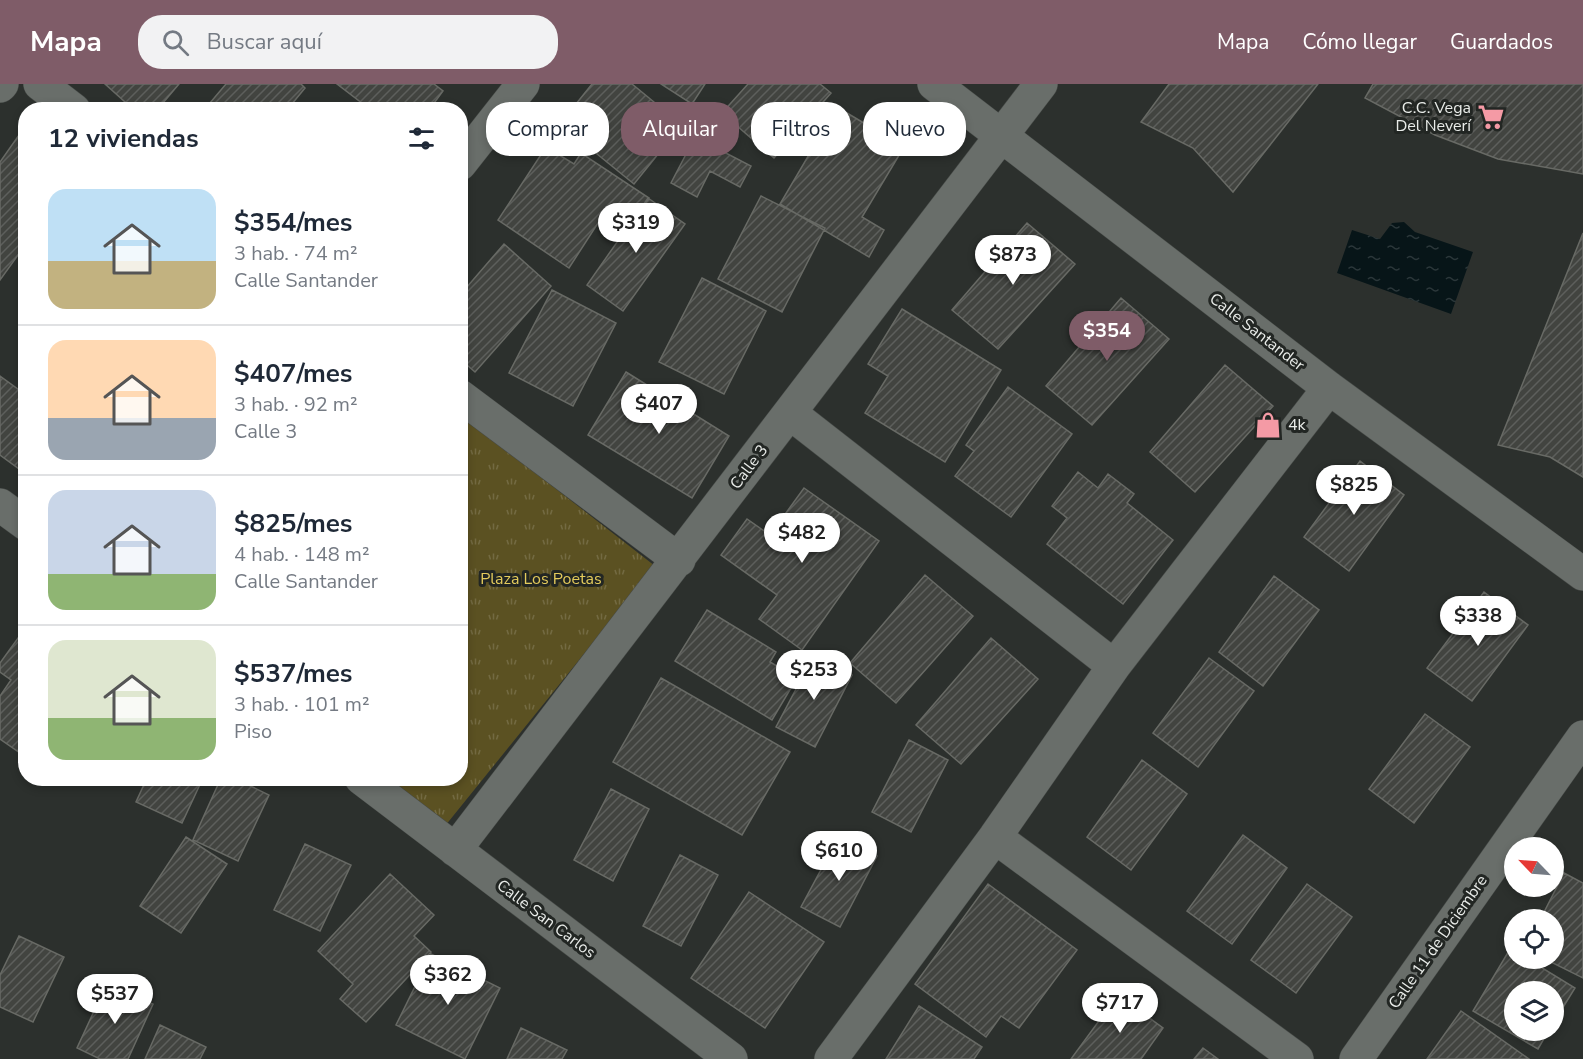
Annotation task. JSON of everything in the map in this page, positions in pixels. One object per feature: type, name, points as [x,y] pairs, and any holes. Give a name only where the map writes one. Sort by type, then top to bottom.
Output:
[{"type":"street","points":[[40,84],[64,102]]},
{"type":"street","points":[[468,154],[523,84]]},
{"type":"street","name":"Calle Santander","points":[[934,84],[1329,388],[1583,574]]},
{"type":"street","name":"Calle 3","points":[[455,850],[1041,84]]},
{"type":"street","points":[[831,1059],[995,837],[1114,666],[1329,388]]},
{"type":"street","points":[[468,402],[679,560]]},
{"type":"street","points":[[790,413],[1114,666]]},
{"type":"street","points":[[0,505],[18,518]]},
{"type":"street","name":"Calle 11 de Diciembre","points":[[1356,1059],[1583,737]]},
{"type":"street","name":"Calle San Carlos","points":[[371,786],[731,1059]]},
{"type":"street","points":[[995,837],[1297,1059]]},
{"type":"green space","name":"Plaza Los Poetas","points":[[468,420],[655,566],[445,826],[392,786],[468,786]]},
{"type":"water","points":[[1404,222],[1415,232],[1473,252],[1451,314],[1337,273],[1352,230],[1380,239],[1392,223]]},
{"type":"building","points":[[105,84],[179,84],[164,102],[125,102]]},
{"type":"building","points":[[226,84],[301,84],[305,88],[294,102],[211,102]]},
{"type":"building","points":[[337,84],[434,84],[443,91],[435,102],[361,102]]},
{"type":"building","points":[[592,84],[632,84],[654,102],[621,102],[621,156],[657,156],[634,184],[599,156],[609,156],[609,102],[578,102]]},
{"type":"building","points":[[661,84],[705,84],[693,102],[689,102]]},
{"type":"building","points":[[748,84],[820,84],[831,93],[823,102],[751,102],[751,138],[739,128],[739,102],[732,102]]},
{"type":"building","points":[[1169,84],[1318,84],[1233,192],[1193,148],[1141,122]]},
{"type":"building","name":"C.C. Vega Del Neverí","points":[[1373,84],[1583,84],[1583,174],[1498,159],[1435,135],[1365,98]]},
{"type":"building","points":[[851,115],[863,123],[863,156],[899,156],[862,217],[884,230],[869,257],[780,204],[808,156],[851,156]]},
{"type":"building","points":[[18,136],[18,255],[0,280],[0,162]]},
{"type":"building","points":[[540,156],[561,156],[574,164],[579,156],[586,156],[649,198],[622,239],[598,223],[569,268],[498,220]]},
{"type":"building","points":[[685,156],[732,156],[751,166],[740,187],[710,171],[697,197],[671,183]]},
{"type":"building","points":[[761,196],[825,228],[782,312],[718,279]]},
{"type":"building","points":[[648,198],[685,224],[623,311],[587,285]]},
{"type":"building","points":[[1027,223],[1075,264],[998,349],[952,310]]},
{"type":"building","points":[[1583,233],[1583,477],[1550,457],[1498,445]]},
{"type":"building","points":[[504,244],[551,286],[475,372],[468,366],[468,286]]},
{"type":"building","points":[[702,278],[766,311],[724,394],[659,362]]},
{"type":"building","points":[[552,290],[616,323],[573,406],[509,373]]},
{"type":"building","points":[[1121,298],[1169,339],[1092,425],[1046,386]]},
{"type":"building","points":[[902,309],[1001,370],[945,462],[865,413],[888,376],[868,364]]},
{"type":"building","points":[[1225,365],[1273,406],[1195,492],[1150,452]]},
{"type":"building","points":[[626,372],[729,436],[692,498],[588,435]]},
{"type":"building","points":[[0,376],[18,389],[18,468],[0,455]]},
{"type":"building","points":[[1008,387],[1072,434],[1011,517],[955,476],[974,451],[966,445]]},
{"type":"building","points":[[1360,461],[1404,495],[1349,571],[1304,537]]},
{"type":"building","points":[[1078,472],[1098,488],[1108,474],[1134,494],[1127,503],[1173,540],[1123,604],[1047,544],[1067,518],[1052,506]]},
{"type":"building","points":[[804,488],[879,541],[802,650],[759,619],[777,595],[721,555],[747,519],[770,535]]},
{"type":"building","points":[[925,575],[973,616],[896,703],[850,663]]},
{"type":"building","points":[[1274,576],[1319,610],[1263,686],[1219,652]]},
{"type":"building","points":[[1484,592],[1528,625],[1472,701],[1427,668]]},
{"type":"building","points":[[707,610],[776,652],[770,662],[797,678],[772,720],[675,661]]},
{"type":"building","points":[[18,638],[18,751],[0,739],[0,696],[11,680],[0,672],[0,663]]},
{"type":"building","points":[[991,638],[1038,679],[961,764],[916,725]]},
{"type":"building","points":[[814,655],[852,675],[815,747],[776,727]]},
{"type":"building","points":[[1209,658],[1254,691],[1198,767],[1153,733]]},
{"type":"building","points":[[661,678],[790,752],[742,835],[613,762]]},
{"type":"building","points":[[1425,714],[1470,747],[1414,823],[1369,789]]},
{"type":"building","points":[[909,740],[948,760],[911,832],[872,812]]},
{"type":"building","points":[[1142,760],[1187,794],[1131,870],[1087,837]]},
{"type":"building","points":[[143,786],[199,786],[182,823],[136,802]]},
{"type":"building","points":[[217,786],[250,786],[269,795],[238,861],[193,840]]},
{"type":"building","points":[[611,789],[649,809],[613,881],[574,860]]},
{"type":"building","points":[[1243,835],[1287,868],[1232,944],[1187,911]]},
{"type":"building","points":[[839,836],[877,856],[840,927],[801,907]]},
{"type":"building","points":[[186,837],[227,864],[181,933],[140,906]]},
{"type":"building","points":[[305,844],[351,865],[320,931],[274,910]]},
{"type":"building","points":[[680,855],[718,875],[681,946],[643,926]]},
{"type":"building","points":[[1564,873],[1583,883],[1583,978],[1564,968],[1564,909],[1546,909],[1552,897],[1564,897]]},
{"type":"building","points":[[390,874],[434,915],[414,936],[431,952],[366,1022],[340,999],[353,984],[318,951]]},
{"type":"building","points":[[988,884],[1077,950],[1019,1028],[1001,1016],[986,1037],[915,984]]},
{"type":"building","points":[[1307,884],[1352,917],[1296,993],[1251,960]]},
{"type":"building","points":[[749,892],[824,942],[765,1028],[691,978]]},
{"type":"building","points":[[19,936],[64,957],[33,1022],[0,1007],[0,975]]},
{"type":"building","points":[[431,954],[500,988],[465,1059],[396,1025]]},
{"type":"building","points":[[1504,959],[1504,969],[1544,969],[1564,981],[1504,981],[1504,1029],[1473,1011]]},
{"type":"building","points":[[1564,981],[1575,988],[1564,1006]]},
{"type":"building","points":[[107,983],[153,1004],[128,1059],[100,1059],[77,1048]]},
{"type":"building","points":[[1118,995],[1163,1028],[1141,1059],[1071,1059]]},
{"type":"building","points":[[919,1006],[982,1047],[974,1059],[886,1059]]},
{"type":"building","points":[[1461,1011],[1529,1059],[1427,1059]]},
{"type":"building","points":[[160,1025],[206,1047],[200,1059],[145,1059]]},
{"type":"building","points":[[521,1028],[567,1050],[562,1059],[507,1059]]},
{"type":"building","points":[[1524,1041],[1543,1041],[1538,1049]]},
{"type":"building","points":[[1203,1048],[1218,1059],[1194,1059]]},
{"type":"place","name":"C.C. Vega Del Neverí","points":[[1491,117]]},
{"type":"place","name":"4k","points":[[1268,425]]}]
